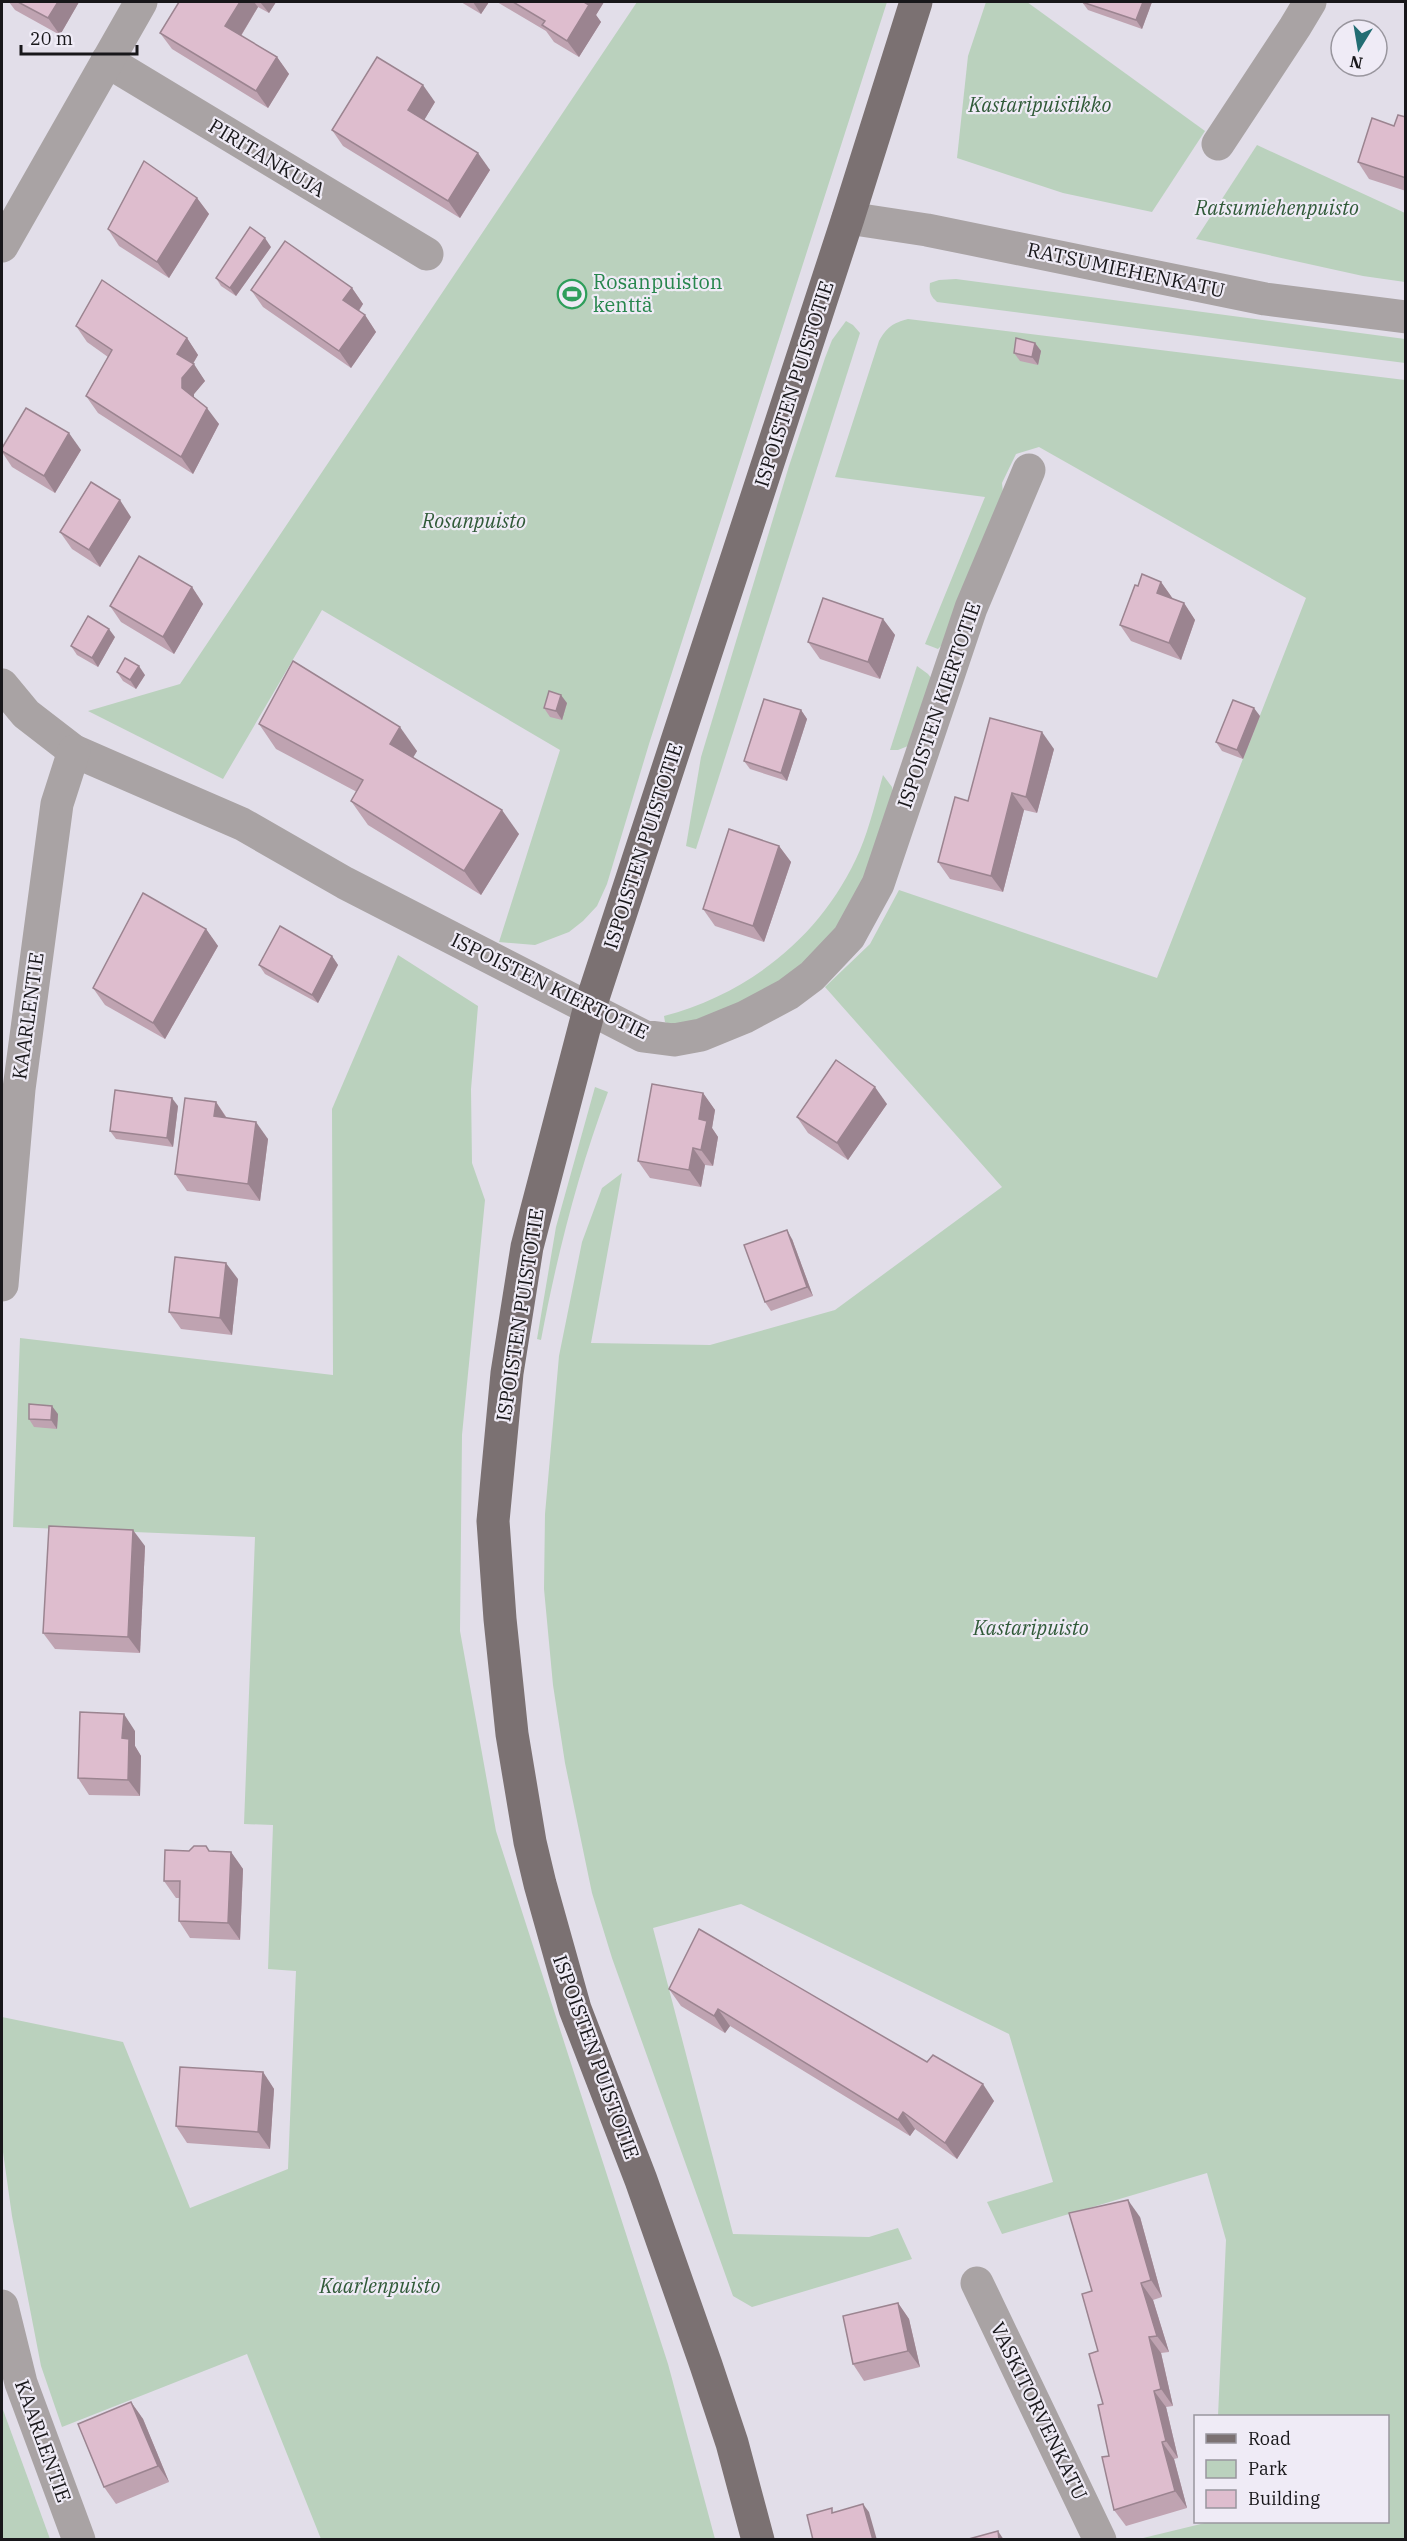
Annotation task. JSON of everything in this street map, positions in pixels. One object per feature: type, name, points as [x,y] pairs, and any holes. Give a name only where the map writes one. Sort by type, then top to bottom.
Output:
[{"type":"main road","name":"ISPOISTEN PUISTOTIE","points":[[758,2540],[732,2443],[702,2354],[641,2180],[575,2009],[530,1842],[511,1723],[500,1619],[494,1521],[501,1427],[527,1247],[589,1010],[848,218],[916,2]]},
{"type":"street","points":[[2,246],[141,2]]},
{"type":"street","points":[[1218,144],[1310,2]]},
{"type":"street","name":"PIRITANKUJA","points":[[107,61],[427,254]]},
{"type":"street","name":"RATSUMIEHENKATU","points":[[848,218],[927,230],[1265,299],[1406,318]]},
{"type":"street","name":"ISPOISTEN KIERTOTIE","points":[[2,685],[26,714],[74,750],[242,824],[345,883],[589,1010],[643,1036],[674,1040],[701,1035],[745,1017],[788,994],[812,976],[849,937],[878,885],[971,608],[1029,470]]},
{"type":"street","name":"KAARLENTIE","points":[[2,1285],[18,1089],[57,804],[74,750]]},
{"type":"street","name":"VASKITORVENKATU","points":[[977,2283],[1100,2540]]},
{"type":"street","name":"KAARLENTIE","points":[[2,2306],[21,2383],[79,2540]]},
{"type":"green space","name":"Rosanpuisto","points":[[637,2],[887,2],[649,744],[607,884],[597,906],[569,932],[535,945],[499,942],[560,750],[322,610],[223,779],[88,711],[180,684]]},
{"type":"green space","name":"Kastaripuistikko","points":[[986,2],[1027,2],[1205,131],[1152,212],[1063,193],[957,158],[968,56]]},
{"type":"green space","name":"Ratsumiehenpuisto","points":[[1257,145],[1405,213],[1405,282],[1363,276],[1196,239]]},
{"type":"green space","points":[[956,279],[1405,339],[1405,363],[937,302],[933,298],[930,293],[930,283]]},
{"type":"green space","name":"Kastaripuisto","points":[[908,319],[1405,380],[1405,2539],[1139,2539],[1205,2523],[1389,2523],[1389,2415],[1218,2415],[1226,2240],[1207,2173],[1002,2234],[987,2202],[1053,2182],[1009,2034],[741,1904],[653,1928],[733,2234],[869,2237],[898,2228],[912,2259],[752,2307],[733,2296],[612,1958],[592,1893],[565,1763],[553,1685],[544,1589],[545,1514],[559,1356],[582,1242],[602,1188],[622,1173],[591,1343],[710,1345],[835,1310],[1002,1187],[825,987],[870,944],[899,890],[1157,978],[1306,598],[1039,447],[1016,454],[1002,483],[1003,493],[942,645],[938,649],[925,644],[985,497],[835,477],[879,341],[891,326]]},
{"type":"green space","points":[[846,321],[860,333],[696,849],[686,846],[701,757],[789,466],[832,340]]},
{"type":"green space","points":[[917,666],[934,682],[913,744],[898,750],[890,750]]},
{"type":"green space","points":[[883,775],[892,787],[894,798],[862,891],[824,945],[780,982],[705,1019],[672,1025],[665,1022],[664,1016],[696,1006],[755,976],[805,933],[845,880],[860,850]]},
{"type":"green space","name":"Kaarlenpuisto","points":[[398,955],[478,1006],[471,1089],[472,1163],[485,1200],[462,1435],[460,1631],[496,1831],[668,2364],[715,2539],[321,2539],[247,2354],[62,2427],[41,2366],[12,2216],[2,2145],[2,2017],[123,2042],[190,2208],[288,2169],[296,1971],[268,1969],[273,1825],[244,1824],[255,1537],[13,1527],[20,1338],[333,1375],[332,1109]]},
{"type":"green space","points":[[595,1087],[608,1092],[569,1214],[541,1340],[537,1339],[556,1227]]},
{"type":"green space","points":[[2,2407],[50,2539],[2,2539]]},
{"type":"building","points":[[18,2],[58,2],[48,18]]},
{"type":"building","points":[[179,2],[240,2],[225,26],[277,57],[256,91],[160,33]]},
{"type":"building","points":[[513,2],[584,2],[589,5],[567,41],[542,25],[545,21]]},
{"type":"building","points":[[1082,2],[1143,2],[1136,20]]},
{"type":"building","points":[[377,57],[423,85],[408,110],[478,153],[448,201],[332,130]]},
{"type":"building","points":[[1398,115],[1406,117],[1406,178],[1358,162],[1372,118],[1394,126]]},
{"type":"building","points":[[144,161],[197,198],[157,262],[108,229]]},
{"type":"building","points":[[250,227],[265,238],[230,288],[216,278]]},
{"type":"building","points":[[285,241],[352,288],[343,300],[365,315],[339,351],[251,290]]},
{"type":"building","points":[[102,280],[187,338],[177,354],[194,364],[182,378],[182,388],[207,408],[181,457],[86,396],[112,350],[76,326]]},
{"type":"building","points":[[1016,338],[1035,343],[1032,357],[1014,353]]},
{"type":"building","points":[[26,408],[69,433],[44,476],[2,451]]},
{"type":"building","points":[[91,482],[120,500],[89,550],[60,532]]},
{"type":"building","points":[[139,556],[192,587],[163,637],[110,606]]},
{"type":"building","points":[[1142,574],[1161,582],[1157,593],[1184,603],[1169,643],[1120,625],[1135,585],[1138,586]]},
{"type":"building","points":[[823,598],[883,619],[868,662],[808,642]]},
{"type":"building","points":[[88,616],[109,629],[92,658],[71,646]]},
{"type":"building","points":[[125,658],[139,666],[130,680],[117,672]]},
{"type":"building","points":[[293,661],[400,727],[390,744],[502,810],[464,871],[351,801],[363,780],[259,724]]},
{"type":"building","points":[[549,691],[561,695],[556,711],[544,708]]},
{"type":"building","points":[[764,699],[801,710],[781,773],[744,761]]},
{"type":"building","points":[[1233,700],[1254,708],[1237,750],[1216,742]]},
{"type":"building","points":[[990,718],[1042,732],[1026,797],[1012,793],[991,876],[938,862],[955,797],[968,801]]},
{"type":"building","points":[[729,829],[779,846],[753,926],[703,909]]},
{"type":"building","points":[[143,893],[206,929],[153,1023],[93,988]]},
{"type":"building","points":[[280,926],[332,956],[312,995],[259,965]]},
{"type":"building","points":[[836,1060],[875,1087],[837,1143],[797,1117]]},
{"type":"building","points":[[652,1084],[703,1093],[699,1119],[707,1121],[701,1150],[693,1148],[689,1170],[638,1161]]},
{"type":"building","points":[[115,1090],[172,1098],[167,1138],[110,1131]]},
{"type":"building","points":[[185,1098],[216,1102],[214,1116],[256,1122],[248,1184],[175,1174]]},
{"type":"building","points":[[787,1230],[807,1287],[765,1302],[744,1245]]},
{"type":"building","points":[[175,1257],[226,1263],[220,1318],[169,1312]]},
{"type":"building","points":[[29,1404],[52,1406],[51,1420],[29,1419]]},
{"type":"building","points":[[49,1526],[133,1530],[128,1637],[43,1633]]},
{"type":"building","points":[[80,1712],[124,1714],[122,1738],[129,1739],[128,1780],[78,1778]]},
{"type":"building","points":[[194,1846],[206,1846],[209,1851],[231,1852],[228,1923],[179,1921],[180,1881],[164,1881],[165,1850],[189,1851]]},
{"type":"building","points":[[699,1929],[927,2062],[933,2055],[983,2084],[945,2143],[903,2112],[898,2120],[718,2009],[714,2016],[669,1989]]},
{"type":"building","points":[[180,2067],[263,2072],[258,2132],[176,2126]]},
{"type":"building","points":[[1128,2200],[1151,2280],[1141,2283],[1157,2336],[1149,2337],[1161,2389],[1154,2391],[1166,2441],[1162,2442],[1175,2491],[1114,2510],[1102,2457],[1109,2456],[1098,2405],[1103,2404],[1089,2354],[1098,2351],[1082,2294],[1092,2291],[1069,2213]]},
{"type":"building","points":[[898,2303],[908,2351],[853,2364],[843,2316]]},
{"type":"building","points":[[131,2402],[158,2466],[104,2487],[78,2424]]},
{"type":"building","points":[[863,2504],[873,2540],[813,2540],[807,2515],[832,2508],[832,2513]]},
{"type":"building","points":[[998,2531],[999,2540],[965,2540]]},
{"type":"place","name":"Rosanpuiston kenttä","points":[[572,294]]}]
